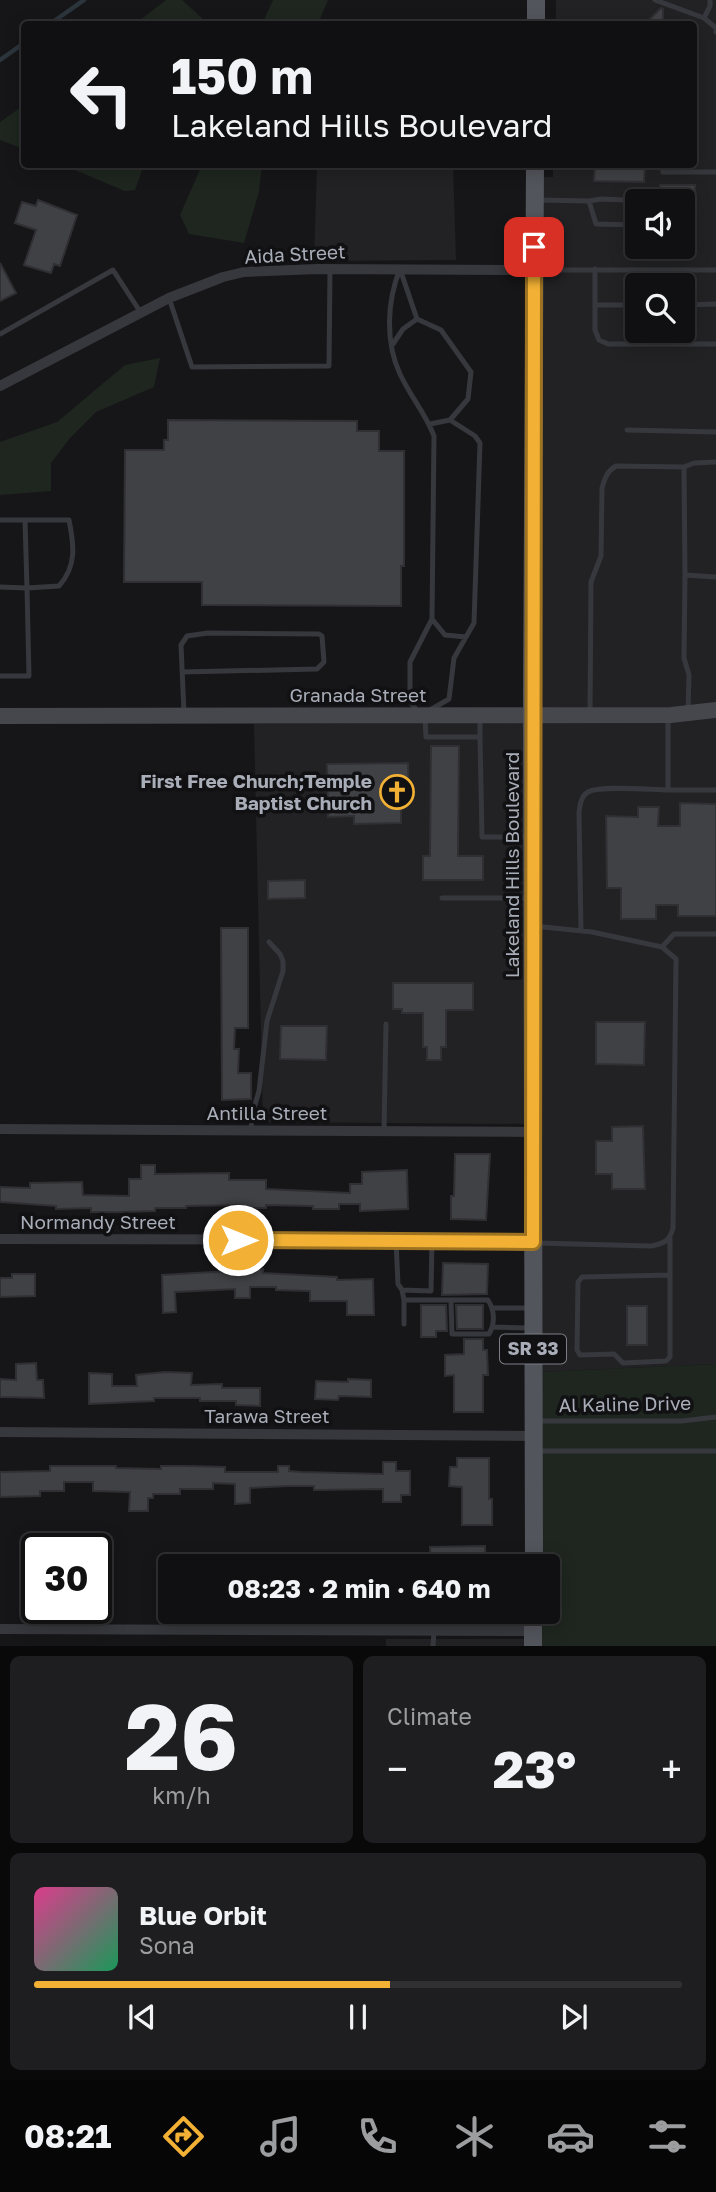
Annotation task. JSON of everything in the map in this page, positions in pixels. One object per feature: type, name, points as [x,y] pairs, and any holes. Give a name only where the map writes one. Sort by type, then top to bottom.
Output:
[{"type":"main road","points":[[536,0],[536,21]]},
{"type":"main road","name":"Lakeland Hills Boulevard","points":[[534,1554],[532,715],[535,168]]},
{"type":"street","name":"Aida Street","points":[[0,386],[169,298],[223,277],[244,272],[330,268],[534,270]]},
{"type":"street","name":"Granada Street","points":[[0,716],[668,715],[716,710]]},
{"type":"street","name":"Antilla Street","points":[[0,1129],[533,1132]]},
{"type":"street","name":"Normandy Street","points":[[0,1240],[533,1242]]},
{"type":"street","name":"Tarawa Street","points":[[0,1433],[534,1436]]},
{"type":"street","points":[[0,1629],[434,1631],[533,1639]]},
{"type":"lane","points":[[704,18],[710,0]]},
{"type":"lane","points":[[659,1],[704,18],[716,28],[716,32]]},
{"type":"lane","points":[[663,168],[663,172],[716,172]]},
{"type":"lane","points":[[534,200],[625,200]]},
{"type":"lane","points":[[589,201],[596,224],[625,225]]},
{"type":"lane","points":[[169,298],[192,367],[329,366],[330,268]]},
{"type":"lane","points":[[400,269],[417,319],[441,330],[471,372],[468,399],[450,420],[430,424]]},
{"type":"lane","points":[[400,269],[390,300],[389,319],[393,344],[399,373],[430,424],[434,436],[432,619],[410,662],[410,701],[423,716],[426,737],[480,737]]},
{"type":"lane","points":[[595,269],[595,330],[599,340],[608,344],[716,344]]},
{"type":"lane","points":[[0,334],[113,270],[141,313]]},
{"type":"lane","points":[[534,270],[716,270]]},
{"type":"lane","points":[[695,304],[716,304]]},
{"type":"lane","points":[[595,305],[625,305]]},
{"type":"lane","points":[[393,344],[397,336],[417,319]]},
{"type":"lane","points":[[423,716],[449,699],[454,658],[474,623],[480,443],[475,436],[450,420]]},
{"type":"lane","points":[[627,430],[716,432]]},
{"type":"lane","points":[[590,715],[592,582],[601,556],[602,488],[607,473],[616,466],[684,467],[695,463],[716,462]]},
{"type":"lane","points":[[684,467],[684,658],[689,675],[688,713]]},
{"type":"lane","points":[[0,520],[69,520],[73,538],[73,562],[59,586],[0,587]]},
{"type":"lane","points":[[0,676],[29,676],[25,520]]},
{"type":"lane","points":[[685,575],[716,577]]},
{"type":"lane","points":[[432,619],[445,635],[466,637]]},
{"type":"lane","points":[[182,671],[317,669],[324,662],[322,636],[208,633],[187,636],[181,645],[182,671],[184,717]]},
{"type":"lane","points":[[480,715],[482,836],[534,836]]},
{"type":"lane","points":[[668,715],[668,790]]},
{"type":"lane","points":[[582,931],[579,812],[582,799],[588,792],[600,789],[716,790]]},
{"type":"lane","points":[[442,898],[534,898]]},
{"type":"lane","points":[[534,926],[582,931],[662,947],[676,959],[670,1357],[666,1361],[623,1363],[614,1354],[580,1355],[577,1350],[578,1282],[582,1277],[670,1275]]},
{"type":"lane","points":[[662,947],[674,933],[716,934]]},
{"type":"lane","points":[[251,1130],[259,1091],[267,1021],[283,971],[280,954],[269,942]]},
{"type":"lane","points":[[384,1130],[386,1024]]},
{"type":"lane","points":[[533,1242],[651,1246],[662,1244],[670,1237]]},
{"type":"lane","points":[[396,1240],[398,1284],[404,1300],[404,1324]]},
{"type":"lane","points":[[402,1290],[431,1291],[433,1240]]},
{"type":"lane","points":[[404,1300],[488,1300],[493,1308],[493,1327],[489,1334],[452,1334],[451,1301]]},
{"type":"lane","points":[[493,1308],[533,1308]]},
{"type":"lane","points":[[493,1327],[533,1328]]},
{"type":"lane","name":"Al Kaline Drive","points":[[534,1436],[714,1419]]},
{"type":"lane","points":[[534,1436],[716,1450]]},
{"type":"lane","points":[[431,1624],[434,1631],[433,1646]]},
{"type":"shaded area","points":[[166,0],[182,0],[202,18],[200,21],[139,21]]},
{"type":"shaded area","points":[[273,0],[328,0],[319,21],[263,21]]},
{"type":"shaded area","points":[[556,0],[716,0],[716,702],[671,707],[539,708],[541,177],[553,177],[553,168],[697,168],[697,21],[556,21]]},
{"type":"shaded area","points":[[21,107],[21,148],[0,140],[0,122]]},
{"type":"shaded area","points":[[70,168],[143,168],[135,190],[125,191]]},
{"type":"shaded area","points":[[201,168],[262,168],[259,192],[244,243],[189,234],[180,215]]},
{"type":"shaded area","points":[[317,168],[453,168],[456,260],[314,261]]},
{"type":"shaded area","points":[[160,358],[154,387],[96,412],[70,438],[51,463],[51,491],[0,495],[0,442],[57,422],[125,365]]},
{"type":"shaded area","points":[[716,718],[716,1364],[540,1372],[539,723],[671,723]]},
{"type":"shaded area","points":[[525,723],[526,1124],[263,1122],[254,724]]},
{"type":"shaded area","points":[[716,1364],[716,1646],[540,1646],[540,1624],[560,1624],[560,1554],[540,1554],[540,1372]]},
{"type":"shaded area","points":[[386,1639],[526,1639],[526,1646],[386,1646]]},
{"type":"building","points":[[661,8],[663,9],[663,21],[648,21]]},
{"type":"building","points":[[595,168],[645,168],[644,182],[594,181]]},
{"type":"building","points":[[660,185],[695,185],[695,189],[660,189]]},
{"type":"building","points":[[38,200],[77,215],[60,266],[54,264],[51,273],[24,265],[36,230],[15,223],[22,202],[36,206]]},
{"type":"building","points":[[0,263],[16,293],[0,301]]},
{"type":"building","points":[[168,420],[357,421],[357,431],[379,431],[379,451],[404,451],[404,566],[401,566],[401,606],[202,605],[202,582],[124,582],[125,450],[164,450],[164,440],[168,440]]},
{"type":"building","points":[[431,746],[459,746],[458,856],[483,856],[483,880],[423,880],[423,856],[430,856]]},
{"type":"building","points":[[408,763],[409,795],[401,795],[401,823],[354,824],[354,816],[328,817],[327,764]]},
{"type":"building","points":[[680,803],[716,804],[716,916],[678,916],[678,905],[656,905],[656,919],[621,919],[621,888],[607,888],[606,816],[638,817],[638,807],[659,807],[658,826],[680,826]]},
{"type":"building","points":[[305,880],[305,898],[268,899],[268,881]]},
{"type":"building","points":[[221,928],[248,928],[248,1028],[235,1028],[234,1049],[239,1049],[238,1073],[251,1073],[251,1099],[222,1100]]},
{"type":"building","points":[[393,983],[473,983],[473,1010],[446,1010],[446,1047],[441,1047],[441,1060],[427,1060],[427,1047],[423,1047],[423,1013],[402,1013],[402,1009],[393,1009]]},
{"type":"building","points":[[596,1022],[645,1022],[644,1065],[596,1064]]},
{"type":"building","points":[[281,1026],[327,1026],[326,1060],[280,1059]]},
{"type":"building","points":[[643,1126],[645,1189],[612,1189],[612,1174],[596,1174],[596,1141],[612,1141],[612,1127]]},
{"type":"building","points":[[455,1154],[490,1154],[486,1220],[451,1219]]},
{"type":"building","points":[[141,1165],[155,1165],[155,1174],[229,1173],[229,1180],[266,1180],[266,1189],[350,1193],[350,1184],[362,1184],[362,1172],[407,1170],[408,1209],[360,1211],[360,1204],[339,1204],[339,1209],[266,1205],[266,1208],[239,1208],[239,1205],[91,1212],[91,1208],[56,1209],[56,1206],[0,1202],[0,1187],[30,1188],[30,1183],[82,1182],[83,1195],[129,1196],[129,1179],[141,1179]]},
{"type":"building","points":[[443,1263],[488,1264],[487,1294],[442,1295]]},
{"type":"building","points":[[263,1269],[263,1273],[337,1277],[337,1280],[373,1279],[374,1315],[347,1315],[347,1301],[310,1301],[310,1291],[276,1290],[276,1287],[250,1287],[250,1298],[235,1298],[235,1289],[175,1292],[176,1312],[163,1313],[162,1275]]},
{"type":"building","points":[[12,1274],[35,1274],[35,1296],[0,1297],[0,1278],[12,1278]]},
{"type":"building","points":[[421,1305],[446,1305],[447,1331],[436,1331],[436,1337],[421,1337]]},
{"type":"building","points":[[456,1305],[483,1305],[483,1329],[457,1329]]},
{"type":"building","points":[[627,1306],[647,1306],[647,1345],[627,1345]]},
{"type":"building","points":[[464,1339],[483,1339],[483,1350],[487,1350],[488,1375],[483,1375],[483,1412],[454,1412],[454,1375],[445,1376],[445,1355],[464,1354]]},
{"type":"building","points":[[36,1363],[37,1380],[43,1380],[44,1398],[0,1397],[0,1379],[16,1380],[16,1364]]},
{"type":"building","points":[[89,1373],[112,1374],[112,1386],[137,1386],[136,1375],[192,1373],[191,1385],[222,1384],[222,1388],[260,1388],[260,1406],[236,1405],[236,1401],[200,1401],[200,1398],[154,1398],[154,1401],[89,1404]]},
{"type":"building","points":[[348,1379],[371,1380],[371,1397],[339,1396],[338,1400],[315,1399],[316,1381],[348,1382]]},
{"type":"building","points":[[457,1458],[489,1458],[492,1525],[462,1525],[462,1487],[449,1486],[450,1467],[457,1467]]},
{"type":"building","points":[[383,1462],[396,1462],[396,1471],[410,1471],[410,1495],[401,1495],[401,1502],[383,1502],[383,1489],[314,1490],[314,1486],[288,1486],[250,1488],[250,1503],[235,1504],[235,1484],[213,1483],[213,1489],[180,1489],[180,1494],[153,1494],[153,1498],[148,1498],[148,1511],[129,1511],[130,1492],[93,1491],[93,1482],[64,1482],[64,1491],[40,1491],[40,1496],[0,1497],[0,1472],[50,1471],[50,1466],[161,1469],[161,1466],[188,1466],[225,1467],[225,1472],[278,1472],[278,1466],[289,1466],[289,1471],[383,1474]]},
{"type":"building","points":[[485,1546],[485,1554],[430,1554],[430,1547]]},
{"type":"waterway","points":[[54,21],[84,0]]},
{"type":"waterway","points":[[0,60],[21,45]]},
{"type":"place","name":"First Free Church;Temple Baptist Church","points":[[397,792]]},
{"type":"route","points":[[238,1240],[533,1242],[534,247]]}]
